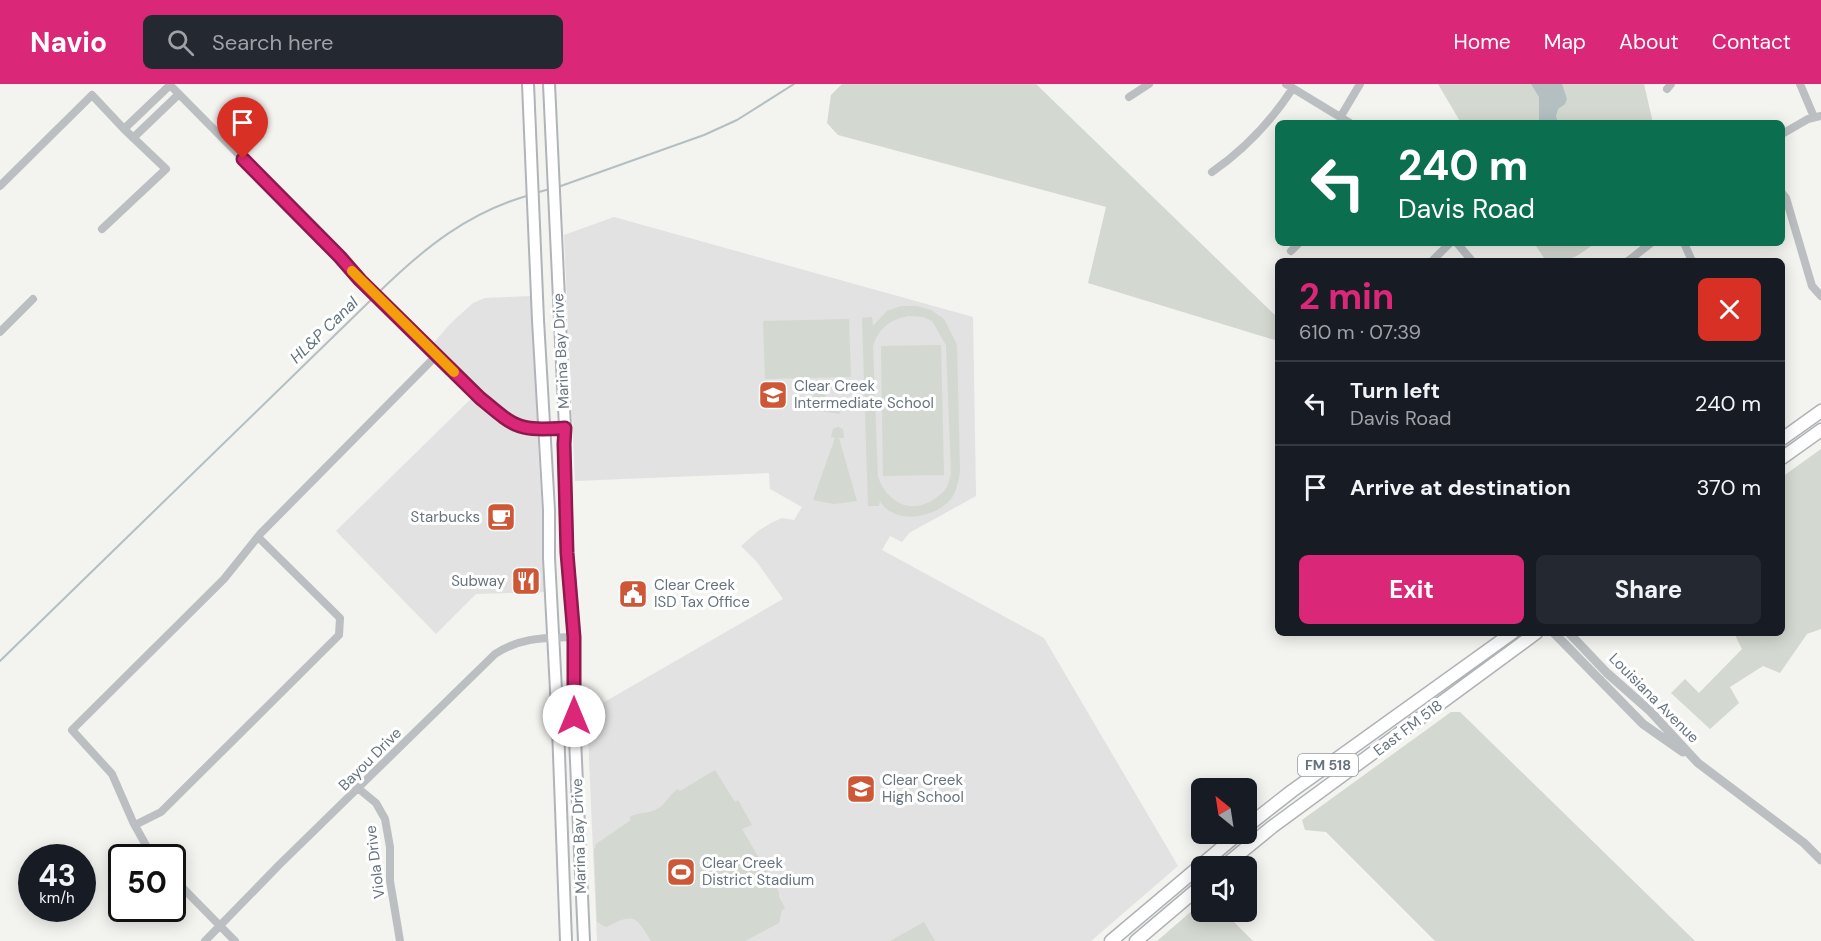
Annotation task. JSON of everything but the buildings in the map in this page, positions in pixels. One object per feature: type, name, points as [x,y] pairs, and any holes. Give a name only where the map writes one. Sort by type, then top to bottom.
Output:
[{"type":"main road","name":"Marina Bay Drive","points":[[528,84],[549,510],[566,941]]},
{"type":"main road","name":"Marina Bay Drive","points":[[548,86],[565,428],[567,553],[574,637],[579,849],[584,941]]},
{"type":"main road","points":[[536,280],[558,279]]},
{"type":"main road","points":[[1785,437],[1821,411]]},
{"type":"main road","points":[[1785,456],[1821,430]]},
{"type":"main road","points":[[549,510],[566,509]]},
{"type":"main road","points":[[549,551],[567,553]]},
{"type":"main road","name":"East FM 518","points":[[1257,818],[1508,636]]},
{"type":"main road","name":"East FM 518","points":[[1236,856],[1258,837],[1532,636]]},
{"type":"main road","points":[[1412,704],[1422,717]]},
{"type":"main road","points":[[558,728],[575,727]]},
{"type":"main road","points":[[1292,791],[1302,805]]},
{"type":"main road","points":[[1112,941],[1226,844]]},
{"type":"main road","points":[[562,848],[579,849]]},
{"type":"main road","points":[[1174,888],[1183,901]]},
{"type":"main road","points":[[1136,941],[1191,894]]},
{"type":"street","points":[[1129,97],[1149,84]]},
{"type":"street","points":[[1341,116],[1360,84]]},
{"type":"street","points":[[1785,133],[1817,117],[1800,84]]},
{"type":"street","points":[[124,129],[169,85],[340,257],[360,280],[480,398],[510,423],[531,430],[565,428]]},
{"type":"street","points":[[1212,172],[1228,161],[1278,110],[1289,86],[1346,120]]},
{"type":"street","points":[[133,138],[179,94]]},
{"type":"street","points":[[0,186],[92,95],[166,169],[102,229]]},
{"type":"street","points":[[1785,197],[1812,285],[1821,296]]},
{"type":"street","points":[[1292,251],[1296,246]]},
{"type":"street","points":[[1435,258],[1447,246]]},
{"type":"street","points":[[1460,246],[1470,258]]},
{"type":"street","points":[[1632,258],[1647,246]]},
{"type":"street","points":[[0,332],[33,299]]},
{"type":"street","points":[[145,844],[112,774],[72,730],[224,579],[258,537],[437,355]]},
{"type":"street","points":[[135,825],[161,812],[339,635],[340,618],[258,537]]},
{"type":"street","name":"Louisiana Avenue","points":[[1557,636],[1643,724],[1693,758]]},
{"type":"street","name":"Louisiana Avenue","points":[[1572,636],[1607,673],[1649,710],[1698,763],[1804,843],[1821,860]]},
{"type":"street","name":"Bayou Drive","points":[[205,941],[279,865],[495,654],[508,645],[524,640],[574,637]]},
{"type":"street","name":"Viola Drive","points":[[359,789],[376,802],[385,819],[390,847],[390,881],[400,941]]},
{"type":"street","points":[[186,891],[235,941]]},
{"type":"shaded area","points":[[842,84],[1036,84],[1275,315],[1275,340],[1088,283],[1106,207],[838,135],[827,123],[831,95]]},
{"type":"shaded area","points":[[1438,84],[1644,84],[1652,120],[1459,120]]},
{"type":"shaded area","points":[[1531,84],[1562,84],[1567,99],[1565,104],[1558,109],[1557,120],[1539,120],[1539,97]]},
{"type":"shaded area","name":"Clear Creek High School","points":[[614,217],[973,317],[976,496],[909,533],[902,542],[890,536],[882,550],[1044,638],[1178,866],[1091,941],[597,941],[587,712],[783,599],[757,562],[741,546],[771,523],[782,518],[794,520],[802,507],[770,489],[769,473],[575,481],[564,235]]},
{"type":"shaded area","points":[[1536,246],[1591,246],[1573,258],[1544,258]]},
{"type":"shaded area","points":[[532,296],[547,592],[476,594],[436,634],[336,531],[480,390],[432,345],[473,303],[485,298]]},
{"type":"shaded area","points":[[901,306],[917,306],[931,310],[944,319],[957,345],[960,472],[957,486],[955,493],[944,506],[925,515],[914,517],[895,514],[886,509],[880,501],[879,506],[868,506],[862,318],[872,317],[873,326],[887,311]],"holes":[[[909,316],[923,317],[932,321],[946,345],[951,473],[947,487],[941,494],[928,503],[910,506],[902,504],[888,494],[878,477],[873,347],[878,335],[891,322]]]},
{"type":"shaded area","points":[[849,319],[851,377],[765,379],[763,321]]},
{"type":"shaded area","points":[[941,345],[944,475],[883,476],[881,346]]},
{"type":"shaded area","points":[[818,389],[841,410],[839,414],[808,409]]},
{"type":"shaded area","points":[[838,427],[843,429],[844,438],[839,438],[857,501],[834,504],[813,500],[835,438],[831,437],[833,429]]},
{"type":"shaded area","points":[[1821,449],[1821,629],[1807,634],[1780,673],[1763,666],[1730,687],[1739,703],[1710,729],[1671,693],[1685,679],[1699,693],[1742,649],[1736,636],[1785,636],[1785,475]]},
{"type":"shaded area","points":[[1451,712],[1460,712],[1695,941],[1435,941],[1326,832],[1305,830],[1302,820]]},
{"type":"shaded area","name":"Clear Creek District Stadium","points":[[715,770],[735,802],[738,800],[752,825],[742,829],[779,892],[785,908],[782,910],[779,923],[745,941],[651,941],[637,921],[633,919],[628,918],[606,927],[597,922],[594,851],[596,844],[631,820],[629,817],[657,809],[678,789],[680,791]]},
{"type":"shaded area","points":[[1191,912],[1191,922],[1234,922],[1253,941],[1157,941]]},
{"type":"shaded area","points":[[924,922],[935,941],[890,941]]},
{"type":"waterway","name":"HL&P Canal","points":[[558,187],[704,135],[737,120],[794,84]]},
{"type":"waterway","name":"HL&P Canal","points":[[535,193],[550,189]]},
{"type":"waterway","name":"HL&P Canal","points":[[378,293],[448,234],[486,211],[530,195]]},
{"type":"waterway","name":"HL&P Canal","points":[[0,661],[374,297]]},
{"type":"slow traffic","points":[[352,271],[454,372]]},
{"type":"place","name":"Clear Creek Intermediate School","points":[[773,395]]},
{"type":"place","name":"Starbucks","points":[[501,517]]},
{"type":"place","name":"Subway","points":[[526,581]]},
{"type":"place","name":"Clear Creek ISD Tax Office","points":[[633,594]]},
{"type":"place","name":"Clear Creek High School","points":[[861,789]]},
{"type":"place","name":"Clear Creek District Stadium","points":[[681,872]]},
{"type":"route","points":[[243,159],[360,280],[480,398],[510,423],[519,427],[531,430],[565,428],[567,553],[574,637],[574,716]]}]
